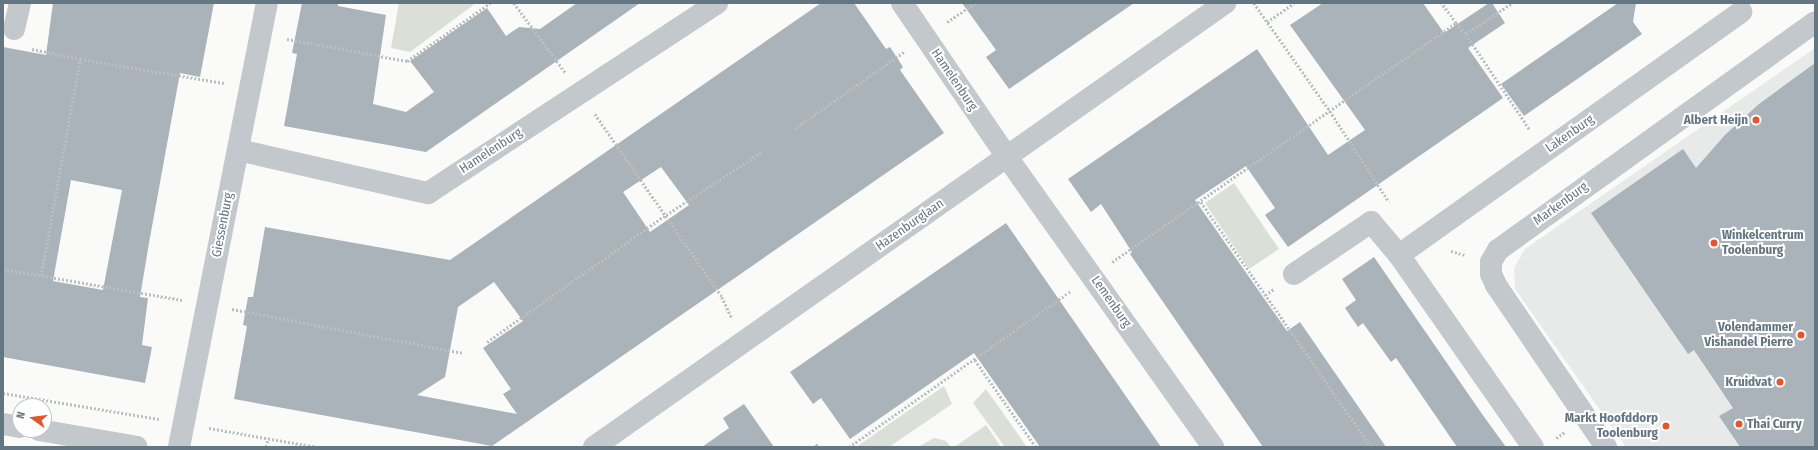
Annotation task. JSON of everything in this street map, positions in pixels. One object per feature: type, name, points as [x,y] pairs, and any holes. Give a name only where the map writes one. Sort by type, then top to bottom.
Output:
[{"type":"street","points":[[14,28],[20,3]]},
{"type":"street","name":"Giessenburg","points":[[179,447],[267,3]]},
{"type":"street","name":"Hamelenburg","points":[[238,150],[428,193],[717,3]]},
{"type":"street","name":"Hamelenburg","points":[[902,3],[1007,157]]},
{"type":"street","name":"Hazenburglaan","points":[[594,447],[1225,3]]},
{"type":"street","name":"Lakenburg","points":[[1407,248],[1544,152],[1743,6]]},
{"type":"street","name":"Markenburg","points":[[1491,262],[1498,250],[1815,22]]},
{"type":"street","name":"Lemenburg","points":[[1007,157],[1214,447]]},
{"type":"street","points":[[1294,274],[1371,222],[1407,248],[1533,447]]},
{"type":"street","points":[[1491,262],[1491,274],[1496,285],[1606,447]]},
{"type":"street","points":[[52,432],[137,447]]},
{"type":"path","points":[[260,34],[407,62],[490,3]]},
{"type":"path","points":[[514,3],[580,93],[722,297],[744,342]]},
{"type":"path","points":[[794,130],[975,3]]},
{"type":"path","points":[[1254,3],[1330,111],[1390,203]]},
{"type":"path","points":[[1267,22],[1294,3]]},
{"type":"path","points":[[1441,3],[1466,34],[1544,152]]},
{"type":"path","points":[[1466,34],[1512,3]]},
{"type":"path","points":[[850,447],[1456,23]]},
{"type":"path","points":[[14,28],[26,47],[80,59],[250,87]]},
{"type":"path","points":[[41,276],[80,59]]},
{"type":"path","points":[[486,342],[666,215],[762,152]]},
{"type":"path","points":[[1201,202],[1371,447]]},
{"type":"path","points":[[1407,248],[1491,262]]},
{"type":"path","points":[[975,360],[1036,447]]},
{"type":"path","points":[[266,447],[268,438]]},
{"type":"shaded area","points":[[399,3],[476,3],[410,52],[391,48]]},
{"type":"shaded area","name":"Winkelcentrum Toolenburg","points":[[1815,48],[1815,447],[1626,447],[1515,289],[1514,268],[1525,249]]},
{"type":"shaded area","points":[[1234,183],[1279,249],[1249,269],[1205,203]]},
{"type":"shaded area","points":[[944,386],[952,404],[889,447],[856,447]]},
{"type":"shaded area","points":[[986,389],[1027,447],[1005,447],[973,403]]},
{"type":"shaded area","points":[[986,425],[1001,447],[956,447],[956,446]]},
{"type":"shaded area","points":[[934,438],[946,441],[951,447],[918,447]]},
{"type":"building","points":[[53,3],[214,3],[200,77],[180,73],[149,243],[140,297],[148,298],[142,345],[152,347],[145,383],[3,357],[3,47],[46,55]],"holes":[[[71,180],[122,190],[103,290],[53,281]]]},
{"type":"building","points":[[302,3],[338,3],[338,6],[386,15],[373,104],[406,112],[434,92],[410,61],[487,8],[506,36],[519,27],[540,29],[577,3],[640,3],[426,152],[284,126],[297,54],[292,53]]},
{"type":"building","points":[[821,3],[854,3],[886,49],[890,47],[903,67],[900,70],[944,133],[492,446],[234,399],[247,326],[243,325],[248,297],[253,297],[265,227],[450,260]],"holes":[[[661,167],[689,205],[650,232],[623,192]],[[494,282],[523,321],[483,348],[511,389],[503,394],[517,414],[417,395],[445,377],[458,307]]]},
{"type":"building","points":[[962,3],[1134,3],[1009,89],[986,57],[996,50]]},
{"type":"building","points":[[1323,3],[1423,3],[1444,33],[1489,3],[1492,3],[1505,23],[1468,48],[1503,98],[1288,247],[1265,215],[1275,208],[1246,166],[1195,200],[1287,331],[1300,322],[1386,447],[1263,447],[1130,254],[1132,252],[1101,204],[1091,212],[1068,179],[1257,49],[1328,155],[1365,130],[1290,25]]},
{"type":"building","points":[[1618,3],[1636,3],[1633,22],[1642,34],[1524,116],[1501,84]]},
{"type":"building","name":"Winkelcentrum Toolenburg","points":[[1815,63],[1815,447],[1740,447],[1719,416],[1733,408],[1694,350],[1688,354],[1591,213],[1683,149],[1696,168],[1725,135],[1759,104]]},
{"type":"building","points":[[1006,223],[1161,447],[1040,447],[974,353],[850,439],[821,398],[813,404],[790,372]]},
{"type":"building","points":[[1374,257],[1506,447],[1457,447],[1396,358],[1391,362],[1363,323],[1358,327],[1345,308],[1356,300],[1342,279]]},
{"type":"building","points":[[744,404],[774,447],[702,447],[729,428],[723,418]]},
{"type":"place","name":"Albert Heijn","points":[[1756,120]]},
{"type":"place","name":"Winkelcentrum Toolenburg","points":[[1714,243]]},
{"type":"place","name":"Volendammer Vishandel Pierre","points":[[1801,335]]},
{"type":"place","name":"Kruidvat","points":[[1780,382]]},
{"type":"place","name":"Thai Curry","points":[[1739,424]]},
{"type":"place","name":"Markt Hoofddorp Toolenburg","points":[[1666,426]]}]
